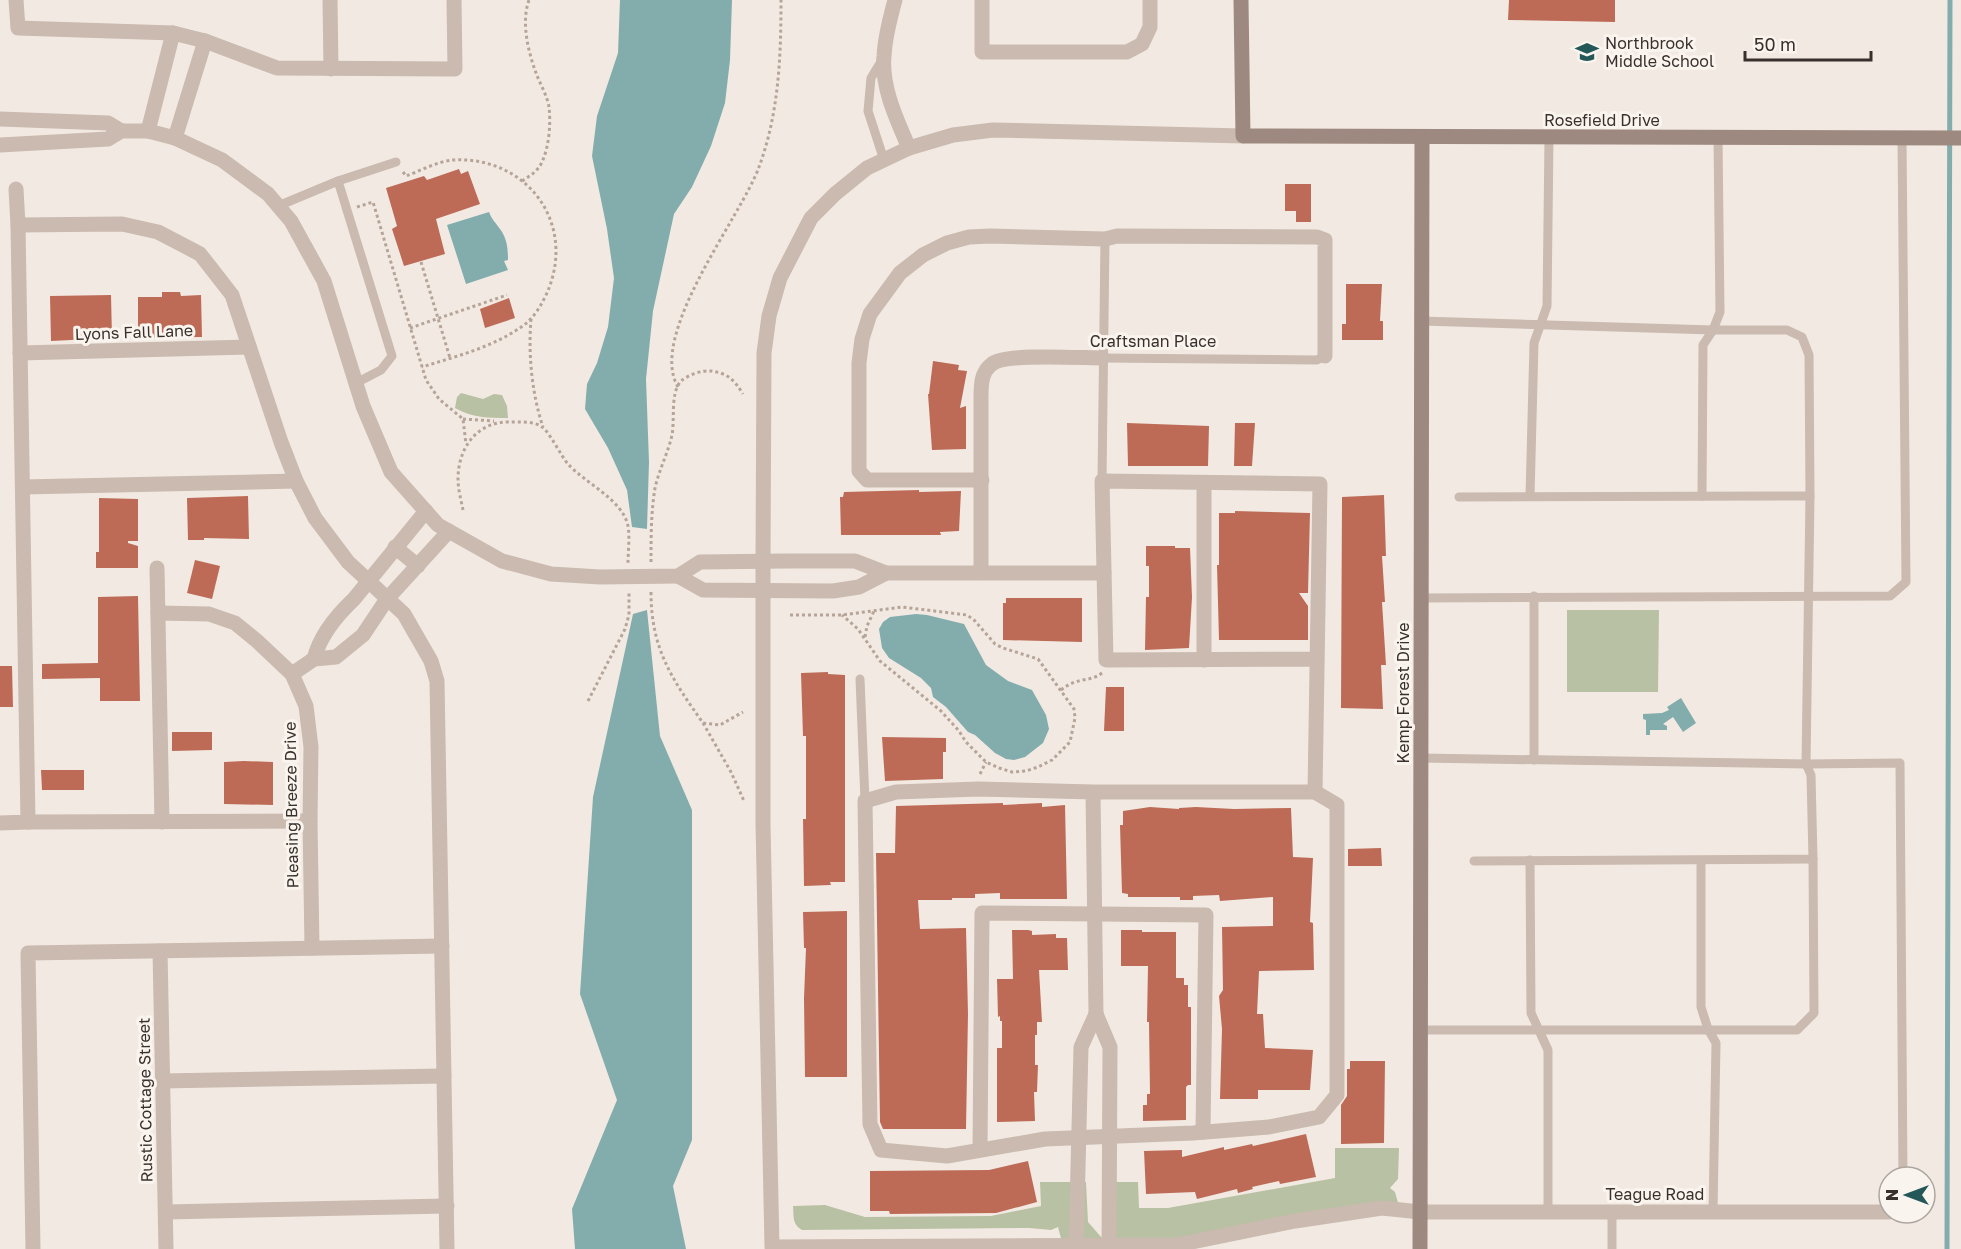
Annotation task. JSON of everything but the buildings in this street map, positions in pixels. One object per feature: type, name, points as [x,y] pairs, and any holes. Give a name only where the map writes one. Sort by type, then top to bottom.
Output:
[{"type":"street","points":[[16,0],[18,28],[173,33],[205,41],[277,68],[455,69],[454,0]]},
{"type":"street","points":[[330,0],[331,69]]},
{"type":"street","points":[[895,0],[884,58],[886,80],[892,106],[909,148]]},
{"type":"street","points":[[982,0],[982,52],[1127,52],[1142,44],[1150,27],[1150,0]]},
{"type":"street","points":[[772,1248],[764,835],[762,562],[764,353],[769,316],[780,278],[812,218],[835,194],[859,174],[909,148],[953,135],[993,130],[1243,136],[1241,0]]},
{"type":"street","points":[[148,131],[173,33]]},
{"type":"street","points":[[175,138],[205,41]]},
{"type":"street","points":[[0,119],[108,123],[122,131]]},
{"type":"street","points":[[0,145],[108,139],[122,131],[148,131],[175,138],[222,160],[268,194],[291,221],[324,281],[363,406],[390,472],[438,525],[502,561],[551,574],[600,577],[678,576],[703,590],[833,591],[859,587],[886,573]]},
{"type":"street","name":"Rosefield Drive","points":[[1243,136],[1961,138]]},
{"type":"street","name":"Kemp Forest Drive","points":[[1420,1249],[1422,137]]},
{"type":"street","points":[[16,189],[21,353],[28,822]]},
{"type":"street","points":[[18,225],[122,224],[159,232],[200,254],[232,295],[281,442],[296,481],[315,518],[348,562],[404,614],[431,661],[437,681],[447,1249]]},
{"type":"street","points":[[981,572],[982,480],[867,480],[859,471],[859,363],[862,339],[870,314],[900,273],[923,255],[947,243],[969,237],[990,236],[1105,239],[1117,236],[1317,237],[1325,240],[1324,356]]},
{"type":"street","name":"Lyons Fall Lane","points":[[21,353],[249,347]]},
{"type":"street","name":"Craftsman Place","points":[[982,480],[981,381],[986,371],[999,359],[1102,358]]},
{"type":"street","points":[[23,487],[296,481]]},
{"type":"street","points":[[1315,792],[1320,484],[1102,481],[1106,660],[1317,659]]},
{"type":"street","points":[[1204,483],[1204,660]]},
{"type":"street","points":[[314,659],[318,643],[340,612],[426,511]]},
{"type":"street","points":[[292,674],[314,659],[336,657],[363,635],[387,599],[449,531]]},
{"type":"street","points":[[395,548],[417,566]]},
{"type":"street","points":[[678,576],[700,562],[855,561],[886,573],[1104,573]]},
{"type":"street","points":[[157,568],[162,822]]},
{"type":"street","name":"Pleasing Breeze Drive","points":[[159,613],[209,614],[235,623],[292,674],[306,706],[311,747],[312,948]]},
{"type":"street","points":[[978,789],[1093,792],[1315,792],[1337,805],[1337,1095],[1319,1117],[1269,1127],[1045,1139],[947,1156],[881,1150],[870,1124],[865,801],[896,792],[978,789]]},
{"type":"street","points":[[1093,792],[1096,1014],[1110,1047],[1109,1247]]},
{"type":"street","points":[[0,823],[310,821]]},
{"type":"street","points":[[980,1150],[982,913],[1206,915],[1203,1132]]},
{"type":"street","points":[[33,1249],[28,953],[442,946]]},
{"type":"street","name":"Rustic Cottage Street","points":[[160,951],[166,1249]]},
{"type":"street","points":[[1076,1247],[1081,1047],[1096,1014]]},
{"type":"street","points":[[162,1081],[444,1076]]},
{"type":"street","points":[[166,1212],[447,1206]]},
{"type":"street","name":"Teague Road","points":[[772,1248],[1177,1245],[1295,1221],[1382,1208],[1420,1212],[1877,1212]]},
{"type":"lane","points":[[884,58],[871,78],[868,111],[884,160]]},
{"type":"lane","points":[[1530,496],[1534,343],[1547,306],[1549,138]]},
{"type":"lane","points":[[1702,496],[1703,345],[1713,330],[1720,312],[1718,138]]},
{"type":"lane","points":[[1421,598],[1890,596],[1906,582],[1902,138]]},
{"type":"lane","points":[[278,206],[338,181],[396,162]]},
{"type":"lane","points":[[338,181],[392,356],[381,370],[356,383]]},
{"type":"lane","points":[[1102,481],[1105,239]]},
{"type":"lane","points":[[1420,1030],[1797,1029],[1814,1013],[1811,775],[1806,764],[1810,496],[1809,355],[1803,337],[1787,330],[1713,330],[1422,321]]},
{"type":"lane","name":"Craftsman Place","points":[[1102,358],[1317,360],[1324,356]]},
{"type":"lane","points":[[1459,497],[1810,496]]},
{"type":"lane","points":[[1534,596],[1534,760]]},
{"type":"lane","points":[[860,679],[865,801]]},
{"type":"lane","points":[[1421,758],[1806,764],[1900,763],[1903,1165]]},
{"type":"lane","points":[[1530,860],[1531,1014],[1548,1050],[1548,1212]]},
{"type":"lane","points":[[1474,861],[1813,860]]},
{"type":"lane","points":[[1701,861],[1701,1007],[1708,1029],[1716,1043],[1713,1212]]},
{"type":"lane","points":[[1612,1212],[1612,1249]]},
{"type":"path","points":[[522,181],[535,172],[542,162],[548,143],[549,128],[549,107],[536,73],[527,34],[526,19],[529,0]]},
{"type":"path","points":[[678,387],[674,379],[673,362],[675,341],[681,322],[692,292],[716,244],[750,188],[770,130],[780,67],[781,1]]},
{"type":"path","points":[[396,162],[406,176],[451,160],[466,160],[501,168],[516,175],[545,206],[556,240],[553,277],[547,293],[525,325],[483,348],[422,367]]},
{"type":"path","points":[[348,210],[373,202],[426,380],[439,399],[463,419],[529,423],[543,427]]},
{"type":"path","points":[[421,262],[450,358]]},
{"type":"path","points":[[410,328],[507,296]]},
{"type":"path","points":[[531,318],[529,340],[536,406],[543,427],[577,474],[608,496],[628,524],[628,570]]},
{"type":"path","points":[[651,572],[651,525],[655,486],[672,435],[675,393],[681,381],[708,371],[720,373],[734,379],[743,394]]},
{"type":"path","points":[[463,419],[466,446]]},
{"type":"path","points":[[463,510],[458,479],[460,462],[466,446],[485,426],[497,422]]},
{"type":"path","points":[[588,701],[625,630],[629,615],[628,581]]},
{"type":"path","points":[[651,583],[651,618],[661,653],[672,677],[726,762],[744,801]]},
{"type":"path","points":[[790,615],[842,615],[902,607],[967,615],[995,644],[1038,659],[1074,709],[1075,718],[1070,742],[1052,759],[1026,771],[1012,772],[986,762],[941,711],[880,661],[858,628],[842,615]]},
{"type":"path","points":[[865,637],[874,611]]},
{"type":"path","points":[[1061,690],[1075,680],[1094,679],[1102,674],[1106,660]]},
{"type":"path","points":[[703,723],[720,725],[743,712]]},
{"type":"green space","points":[[461,393],[483,399],[494,394],[502,395],[507,406],[508,418],[474,416],[455,408],[457,397]]},
{"type":"green space","points":[[1567,610],[1659,610],[1658,692],[1567,692]]},
{"type":"green space","points":[[1335,1148],[1399,1148],[1398,1179],[1390,1188],[1395,1192],[1400,1210],[1177,1245],[1063,1246],[1058,1227],[1051,1230],[1029,1228],[802,1230],[795,1223],[794,1217],[793,1206],[825,1205],[865,1217],[991,1216],[1041,1206],[1040,1182],[1086,1182],[1088,1222],[1108,1245],[1108,1182],[1138,1182],[1139,1208],[1168,1208],[1335,1178]]},
{"type":"water","points":[[620,0],[732,0],[730,60],[725,103],[711,146],[692,187],[674,214],[653,311],[646,379],[649,462],[647,529],[632,527],[627,490],[608,448],[585,409],[587,384],[597,363],[608,327],[614,278],[607,229],[592,156],[597,116],[618,53]]},
{"type":"water","points":[[489,212],[506,240],[508,260],[504,261],[508,270],[466,284],[447,225]]},
{"type":"water","points":[[647,610],[660,736],[692,810],[692,1140],[673,1186],[686,1249],[575,1249],[572,1209],[617,1100],[580,994],[593,797],[633,614]]},
{"type":"water","points":[[916,614],[964,624],[986,665],[1008,681],[1032,690],[1046,715],[1049,729],[1043,743],[1025,757],[1014,760],[1006,759],[995,753],[975,735],[968,732],[946,707],[933,697],[931,688],[921,678],[889,658],[882,648],[879,629],[883,622],[890,617]]},
{"type":"water","points":[[1681,698],[1696,723],[1683,732],[1673,717],[1663,724],[1667,726],[1667,730],[1650,730],[1650,735],[1646,735],[1646,720],[1643,719],[1643,714],[1662,713],[1669,710],[1667,707]]},
{"type":"waterway","points":[[1947,1249],[1950,0]]},
{"type":"place","name":"Northbrook Middle School","points":[[1587,52]]}]
